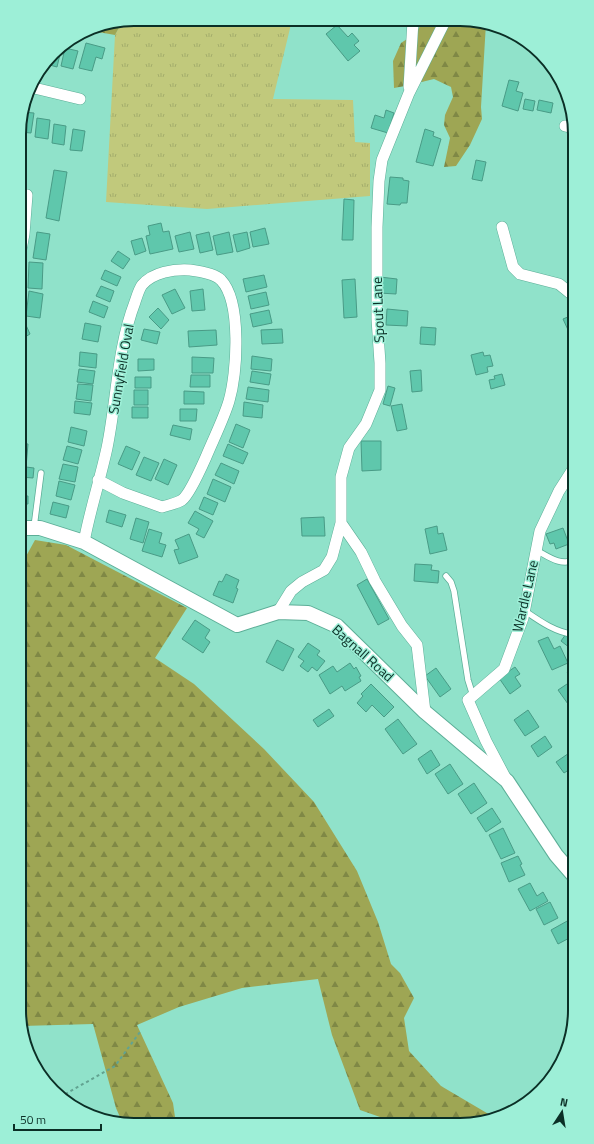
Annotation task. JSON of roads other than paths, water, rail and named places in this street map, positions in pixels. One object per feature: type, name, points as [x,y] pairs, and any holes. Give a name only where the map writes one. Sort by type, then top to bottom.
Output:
[{"type":"street","points":[[409,93],[413,26]]},
{"type":"street","points":[[409,93],[442,26]]},
{"type":"street","points":[[37,88],[80,99]]},
{"type":"street","name":"Spout Lane","points":[[278,612],[291,591],[302,582],[324,570],[332,557],[341,523],[341,477],[350,448],[366,424],[380,390],[377,319],[377,227],[379,181],[382,160],[409,93]]},
{"type":"street","points":[[26,208],[27,195]]},
{"type":"street","points":[[502,227],[513,267],[520,274],[559,284],[568,291]]},
{"type":"street","name":"Sunnyfield Oval","points":[[84,542],[98,480],[106,449],[112,420],[124,339],[132,310],[141,286],[150,278],[165,271],[188,270],[205,272],[220,279],[230,292],[234,311],[237,351],[229,401],[199,472],[183,500],[162,507],[123,493],[98,480]]},
{"type":"street","name":"Wardle Lane","points":[[473,696],[504,669],[525,611],[540,531],[559,491],[568,477]]},
{"type":"street","points":[[341,523],[360,552],[375,581],[402,626],[417,645],[425,712]]},
{"type":"street","name":"Bagnall Road","points":[[26,528],[40,528],[84,542],[237,625],[278,612],[308,613],[337,626],[425,712],[507,781],[556,856],[568,869]]},
{"type":"street","points":[[473,696],[468,700],[486,741],[507,781]]},
{"type":"lane","points":[[34,528],[41,473]]},
{"type":"lane","points":[[536,550],[556,561],[568,562]]},
{"type":"lane","points":[[446,576],[451,582],[454,591],[468,680],[473,696]]},
{"type":"lane","points":[[525,611],[550,628],[568,634]]}]
